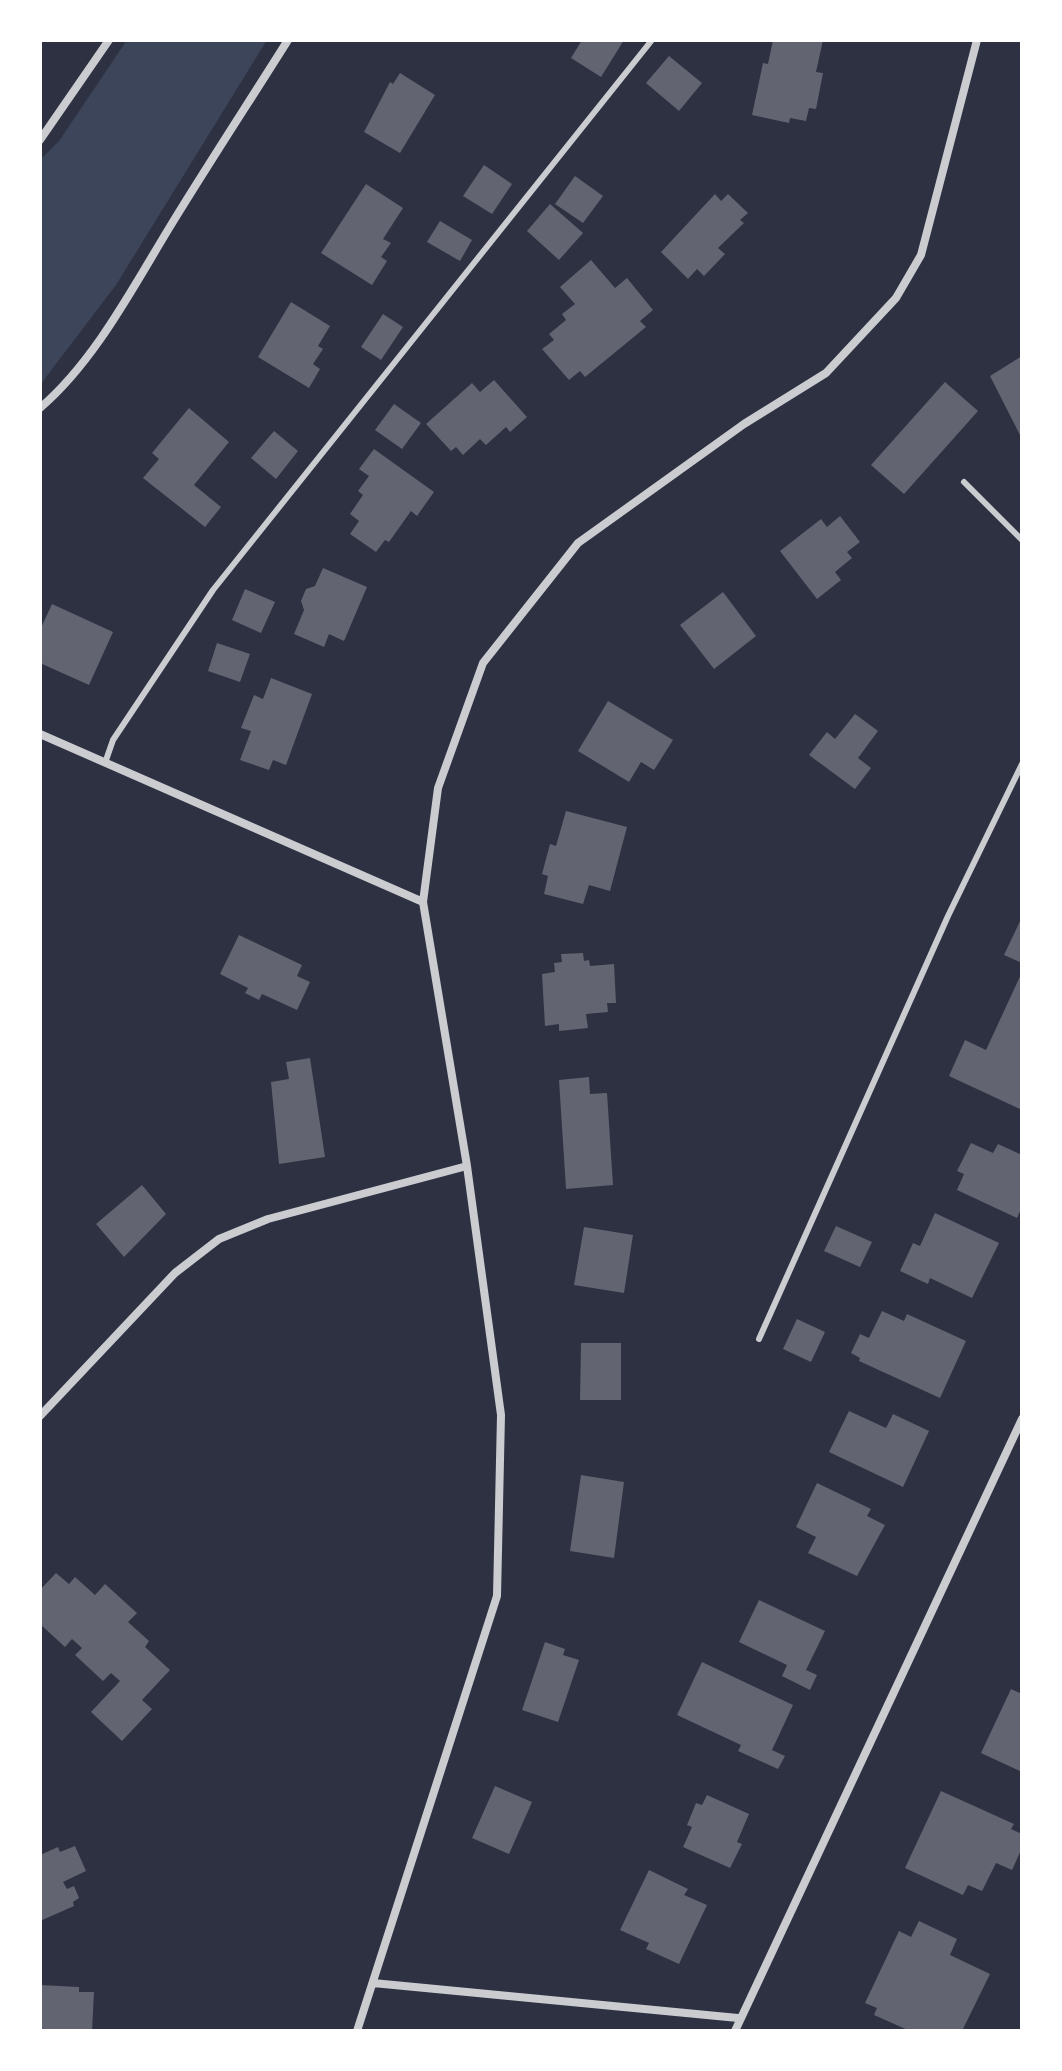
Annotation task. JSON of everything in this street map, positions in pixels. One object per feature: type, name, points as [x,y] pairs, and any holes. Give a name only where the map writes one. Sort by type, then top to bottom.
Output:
[{"type":"street","points":[[40,140],[109,40]]},
{"type":"street","points":[[40,408],[106,330],[137,284],[288,40]]},
{"type":"street","points":[[357,2031],[497,1596],[501,1415],[467,1166],[423,902],[438,788],[483,663],[578,543],[744,424],[826,373],[896,298],[921,255],[977,40]]},
{"type":"street","points":[[40,734],[423,902]]},
{"type":"street","points":[[40,1416],[175,1273],[219,1239],[268,1219],[467,1166]]},
{"type":"street","points":[[735,2031],[738,2018],[1022,1419]]},
{"type":"street","points":[[373,1983],[738,2018]]},
{"type":"lane","points":[[105,763],[113,740],[213,590],[652,40]]},
{"type":"lane","points":[[964,482],[1022,540]]},
{"type":"lane","points":[[759,1339],[948,916],[1022,764]]},
{"type":"shaded area","points":[[127,40],[267,40],[116,285],[40,385],[40,160],[59,141]]},
{"type":"building","points":[[582,40],[624,40],[601,77],[571,58]]},
{"type":"building","points":[[773,40],[823,40],[816,72],[823,73],[816,109],[809,108],[806,121],[790,118],[789,123],[752,115],[763,63],[768,64]]},
{"type":"building","points":[[669,56],[702,83],[679,111],[646,83]]},
{"type":"building","points":[[400,73],[435,95],[400,153],[364,132],[390,82],[393,84]]},
{"type":"building","points":[[484,165],[512,184],[492,214],[463,196]]},
{"type":"building","points":[[575,176],[603,196],[583,223],[555,204]]},
{"type":"building","points":[[366,184],[403,208],[383,239],[391,243],[381,257],[387,261],[372,285],[321,253]]},
{"type":"building","points":[[715,194],[721,201],[728,194],[748,213],[740,220],[744,223],[718,248],[725,254],[704,276],[697,269],[688,279],[661,252]]},
{"type":"building","points":[[550,204],[583,233],[559,260],[527,231]]},
{"type":"building","points":[[440,221],[472,240],[460,261],[427,242]]},
{"type":"building","points":[[591,260],[615,288],[627,278],[653,310],[640,321],[646,327],[585,377],[580,371],[569,380],[542,349],[554,340],[549,334],[566,320],[562,314],[575,304],[560,287]]},
{"type":"building","points":[[291,302],[330,326],[318,346],[323,349],[313,364],[320,369],[309,388],[258,357]]},
{"type":"building","points":[[383,314],[403,327],[381,360],[361,347]]},
{"type":"building","points":[[1022,356],[1022,439],[990,376]]},
{"type":"building","points":[[494,380],[527,417],[510,432],[506,427],[486,445],[480,439],[463,455],[456,447],[451,451],[426,424],[472,383],[480,392]]},
{"type":"building","points":[[945,382],[978,411],[904,494],[871,465]]},
{"type":"building","points":[[394,404],[421,423],[402,449],[375,430]]},
{"type":"building","points":[[189,408],[229,442],[194,485],[221,507],[205,527],[143,478],[159,459],[152,453]]},
{"type":"building","points":[[274,431],[298,451],[276,479],[251,458]]},
{"type":"building","points":[[374,449],[434,492],[417,516],[411,511],[389,542],[385,540],[376,552],[350,534],[359,521],[350,514],[363,495],[358,491],[369,476],[359,469]]},
{"type":"building","points":[[840,516],[860,542],[847,552],[852,558],[835,572],[841,580],[817,599],[780,551],[821,519],[827,527]]},
{"type":"building","points":[[323,568],[367,587],[344,641],[329,634],[324,647],[294,634],[304,610],[301,601],[306,589],[315,586]]},
{"type":"building","points":[[245,589],[275,602],[261,633],[232,620]]},
{"type":"building","points":[[723,592],[756,636],[714,669],[680,625]]},
{"type":"building","points":[[52,604],[113,632],[89,685],[40,663],[40,630]]},
{"type":"building","points":[[217,643],[250,654],[240,682],[208,671]]},
{"type":"building","points":[[271,678],[312,694],[286,765],[273,760],[269,770],[240,760],[251,731],[241,728],[254,695],[263,699]]},
{"type":"building","points":[[608,701],[673,740],[654,770],[641,762],[629,782],[578,751]]},
{"type":"building","points":[[855,714],[878,731],[858,758],[871,768],[855,789],[809,755],[827,732],[835,739]]},
{"type":"building","points":[[566,811],[627,827],[610,891],[589,885],[583,904],[544,894],[548,876],[542,874],[550,844],[556,846]]},
{"type":"building","points":[[1022,917],[1022,963],[1004,955]]},
{"type":"building","points":[[239,935],[302,965],[297,976],[310,982],[297,1010],[262,994],[259,1000],[245,993],[248,988],[220,974]]},
{"type":"building","points":[[583,953],[584,961],[589,960],[590,966],[614,964],[616,1003],[607,1003],[608,1012],[586,1014],[588,1028],[559,1031],[559,1024],[545,1026],[542,974],[555,972],[554,963],[562,962],[561,954]]},
{"type":"building","points":[[1022,972],[1022,1110],[949,1076],[965,1040],[986,1050]]},
{"type":"building","points":[[310,1058],[325,1157],[279,1164],[271,1082],[289,1079],[286,1062]]},
{"type":"building","points":[[589,1077],[590,1094],[607,1093],[613,1185],[566,1189],[559,1080]]},
{"type":"building","points":[[971,1143],[993,1153],[998,1144],[1022,1155],[1022,1207],[1017,1218],[957,1190],[964,1174],[957,1171]]},
{"type":"building","points":[[142,1185],[166,1214],[124,1257],[96,1224]]},
{"type":"building","points":[[935,1213],[999,1243],[972,1298],[930,1278],[928,1284],[900,1271],[913,1243],[920,1246]]},
{"type":"building","points":[[836,1226],[872,1242],[860,1267],[824,1251]]},
{"type":"building","points":[[584,1227],[633,1235],[624,1293],[574,1285]]},
{"type":"building","points":[[882,1311],[904,1321],[907,1314],[966,1341],[940,1398],[859,1361],[860,1358],[851,1353],[860,1334],[869,1338]]},
{"type":"building","points":[[797,1319],[825,1332],[811,1362],[783,1349]]},
{"type":"building","points":[[581,1343],[621,1343],[621,1400],[580,1400]]},
{"type":"building","points":[[849,1411],[886,1428],[893,1414],[929,1431],[903,1487],[829,1452]]},
{"type":"building","points":[[581,1475],[624,1482],[614,1558],[570,1551]]},
{"type":"building","points":[[817,1483],[871,1509],[867,1516],[885,1525],[857,1576],[808,1553],[816,1537],[796,1527]]},
{"type":"building","points":[[56,1573],[69,1584],[75,1577],[95,1595],[105,1584],[137,1613],[128,1622],[149,1641],[145,1647],[170,1670],[142,1700],[152,1709],[122,1741],[91,1712],[120,1681],[111,1673],[103,1681],[75,1655],[82,1648],[72,1639],[65,1647],[40,1624],[40,1590]]},
{"type":"building","points":[[759,1600],[825,1631],[806,1670],[817,1675],[810,1690],[782,1676],[787,1665],[739,1642]]},
{"type":"building","points":[[545,1642],[565,1649],[563,1655],[579,1660],[558,1722],[522,1710]]},
{"type":"building","points":[[702,1662],[793,1705],[772,1750],[785,1756],[778,1769],[738,1751],[741,1745],[677,1715]]},
{"type":"building","points":[[1011,1689],[1022,1694],[1022,1772],[981,1753]]},
{"type":"building","points":[[495,1786],[532,1802],[509,1854],[472,1838]]},
{"type":"building","points":[[941,1791],[1014,1824],[1011,1829],[1022,1834],[1022,1848],[1012,1870],[996,1863],[982,1891],[968,1885],[963,1895],[905,1868]]},
{"type":"building","points":[[707,1795],[749,1814],[737,1842],[742,1844],[730,1868],[683,1847],[692,1827],[687,1825],[696,1803],[702,1805]]},
{"type":"building","points":[[75,1846],[86,1871],[63,1882],[67,1889],[74,1886],[79,1898],[73,1902],[74,1906],[40,1921],[40,1855],[58,1847],[60,1852]]},
{"type":"building","points":[[649,1870],[688,1889],[684,1895],[707,1905],[679,1964],[646,1949],[649,1943],[620,1930]]},
{"type":"building","points":[[919,1921],[957,1939],[950,1955],[990,1974],[962,2031],[910,2031],[874,2015],[877,2008],[865,2003],[899,1931],[911,1937]]},
{"type":"building","points":[[40,1985],[79,1987],[79,1992],[94,1992],[92,2031],[40,2030]]}]
